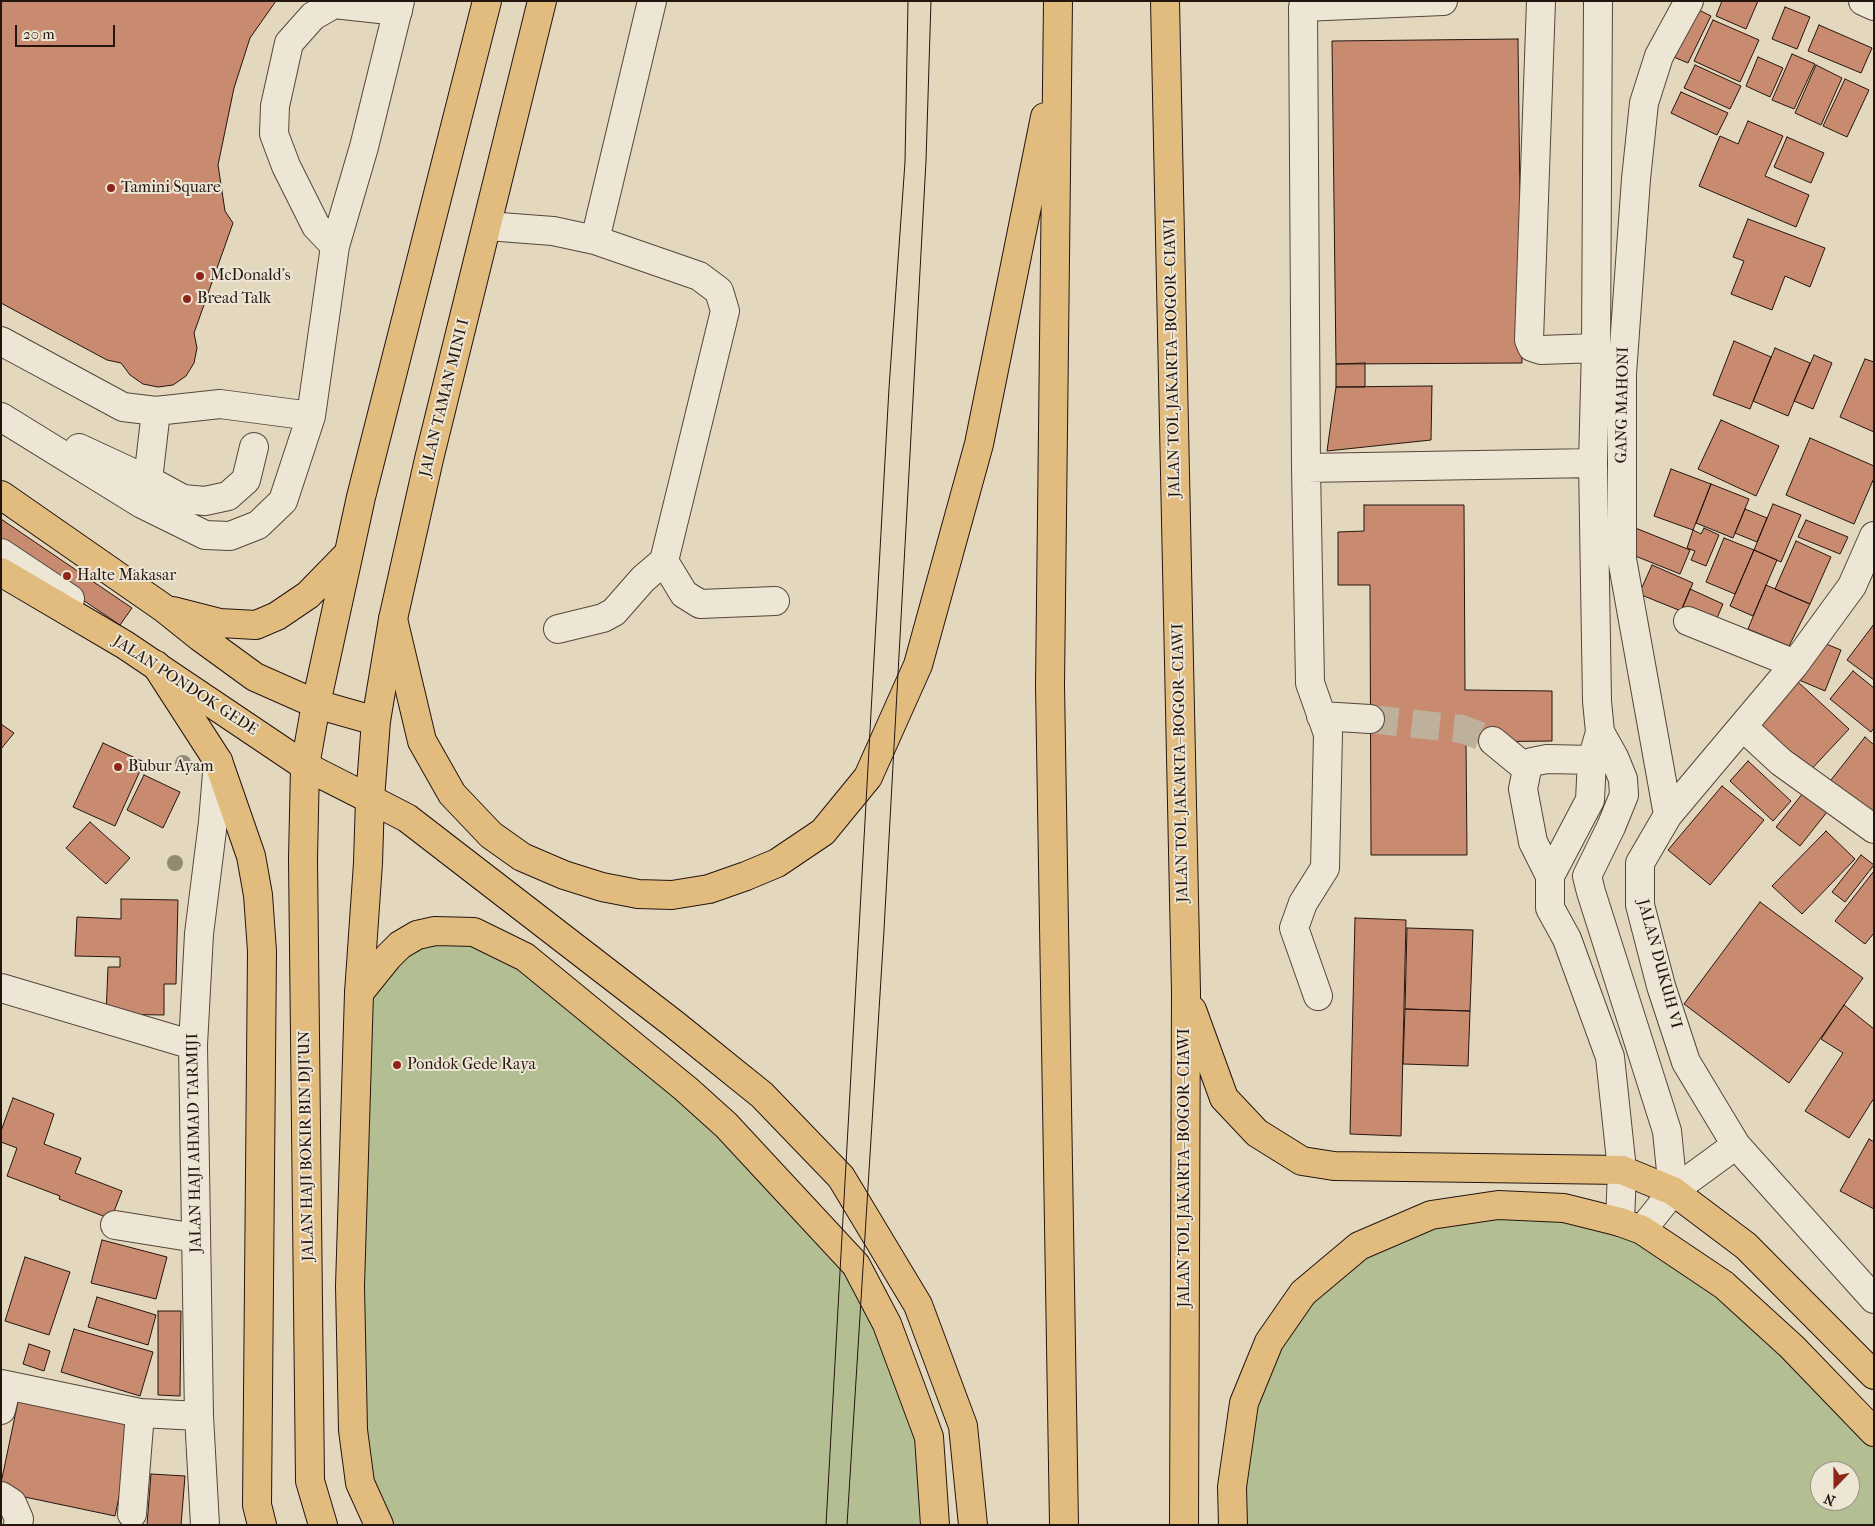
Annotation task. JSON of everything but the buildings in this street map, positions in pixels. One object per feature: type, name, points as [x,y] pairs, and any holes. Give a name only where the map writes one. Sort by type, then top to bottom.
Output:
[{"type":"main road","points":[[305,766],[316,704],[348,554],[487,1]]},
{"type":"main road","name":"JALAN TAMAN MINI I","points":[[370,799],[376,720],[393,620],[429,459],[542,1]]},
{"type":"main road","points":[[1058,1],[1050,685],[1064,1525]]},
{"type":"main road","name":"JALAN TOL JAKARTA–BOGOR–CIAWI","points":[[1166,1],[1186,992],[1184,1525]]},
{"type":"main road","points":[[393,620],[422,741],[452,794],[491,835],[522,857],[564,875],[602,887],[638,894],[672,895],[709,889],[746,876],[776,863],[823,832],[868,778],[918,665],[979,444],[1058,51]]},
{"type":"main road","points":[[1,495],[165,609],[255,677],[316,704],[376,720]]},
{"type":"main road","points":[[165,609],[220,623],[256,625],[277,616],[308,595],[348,554]]},
{"type":"main road","name":"JALAN PONDOK GEDE","points":[[1,572],[156,665],[305,766],[407,818],[682,1030],[762,1095],[841,1178],[918,1305],[963,1426],[973,1525]]},
{"type":"main road","points":[[156,665],[218,761],[251,856],[258,895],[262,951],[257,1505],[262,1525]]},
{"type":"main road","name":"JALAN HAJI BOKIR BIN DJI'UN","points":[[305,766],[303,859],[310,1480],[323,1525]]},
{"type":"main road","points":[[370,799],[368,863],[359,993],[350,1286],[353,1430],[360,1483],[380,1525]]},
{"type":"main road","points":[[359,993],[388,957],[400,945],[417,935],[435,931],[474,932],[524,957],[679,1083],[726,1125],[856,1264],[887,1324],[929,1437],[935,1525]]},
{"type":"main road","points":[[1186,992],[1224,1098],[1257,1133],[1302,1161],[1334,1166],[1622,1170],[1673,1190],[1746,1246],[1874,1375]]},
{"type":"main road","points":[[1234,1525],[1232,1487],[1244,1403],[1269,1342],[1303,1293],[1359,1246],[1430,1215],[1498,1206],[1564,1208],[1631,1226],[1724,1286],[1792,1347],[1874,1432]]},
{"type":"street","points":[[595,240],[652,1]]},
{"type":"street","points":[[1318,996],[1294,928],[1303,903],[1325,868],[1328,734],[1310,683],[1302,4],[1442,1]]},
{"type":"street","points":[[1540,1],[1529,340],[1532,347],[1541,350],[1596,348]]},
{"type":"street","points":[[1550,876],[1590,800],[1603,758],[1597,701],[1593,463],[1596,348],[1598,1]]},
{"type":"street","name":"GANG MAHONI","points":[[1668,814],[1622,559],[1622,374],[1636,179],[1644,103],[1659,56],[1689,1]]},
{"type":"street","points":[[1863,1],[1874,6]]},
{"type":"street","points":[[12,424],[142,504],[205,535],[230,536],[258,525],[283,500],[311,416],[335,246],[364,147],[399,6],[334,4],[313,16],[290,43],[275,106],[274,134],[286,166],[316,226],[335,246]]},
{"type":"street","points":[[487,226],[552,231],[595,240],[699,276],[719,291],[725,312],[664,561],[643,579],[614,612],[603,618],[558,628]]},
{"type":"street","points":[[1,341],[123,407],[156,411],[220,404],[311,416]]},
{"type":"street","points":[[148,480],[156,411]]},
{"type":"street","points":[[12,424],[84,450],[184,499],[205,501],[228,496],[246,480],[254,448]]},
{"type":"street","points":[[1306,468],[1593,463]]},
{"type":"street","points":[[1,512],[202,651],[226,665],[255,677]]},
{"type":"street","name":"JALAN DUKUH VI","points":[[1874,536],[1852,586],[1795,664],[1668,814],[1640,863],[1640,904],[1662,986],[1686,1062],[1736,1145],[1874,1298]]},
{"type":"street","points":[[1,553],[118,630],[156,665]]},
{"type":"street","points":[[664,561],[684,594],[700,604],[774,601]]},
{"type":"street","points":[[1688,621],[1795,664]]},
{"type":"street","points":[[1321,716],[1370,719]]},
{"type":"street","points":[[1743,726],[1781,762],[1874,829]]},
{"type":"street","points":[[1493,741],[1527,769]]},
{"type":"street","points":[[1631,1226],[1622,1170],[1610,1057],[1567,939],[1550,908],[1550,876],[1533,842],[1523,789],[1527,769],[1532,762],[1548,759],[1603,758],[1623,780],[1624,795],[1587,876],[1667,1131],[1673,1190]]},
{"type":"street","name":"JALAN HAJI AHMAD TARMIJI","points":[[205,1525],[198,1416],[192,1045],[199,934],[213,822],[218,761]]},
{"type":"street","points":[[1,988],[192,1045]]},
{"type":"street","points":[[1631,1226],[1673,1190],[1736,1145]]},
{"type":"street","points":[[115,1225],[196,1238]]},
{"type":"street","points":[[3,1393],[140,1413],[198,1416]]},
{"type":"street","points":[[132,1514],[140,1413]]},
{"type":"street","points":[[1,1496],[12,1503],[19,1518],[18,1525]]},
{"type":"green space","points":[[435,931],[525,957],[856,1265],[929,1437],[935,1525],[379,1525],[360,1483],[359,993]]},
{"type":"green space","points":[[1498,1205],[1642,1230],[1874,1432],[1874,1525],[1234,1525],[1269,1342],[1359,1246]]},
{"type":"tunnel","points":[[1370,719],[1462,729],[1493,741]]},
{"type":"tram line","points":[[826,1525],[889,388],[905,162],[908,1]]},
{"type":"tram line","points":[[847,1525],[884,930],[926,161],[931,1]]},
{"type":"place","name":"Tamini Square","points":[[111,188]]},
{"type":"place","name":"McDonald's","points":[[200,276]]},
{"type":"place","name":"Bread Talk","points":[[187,299]]},
{"type":"place","name":"Halte Makasar","points":[[67,576]]},
{"type":"place","name":"Bubur Ayam","points":[[118,767]]},
{"type":"place","name":"Pondok Gede Raya","points":[[397,1065]]}]
